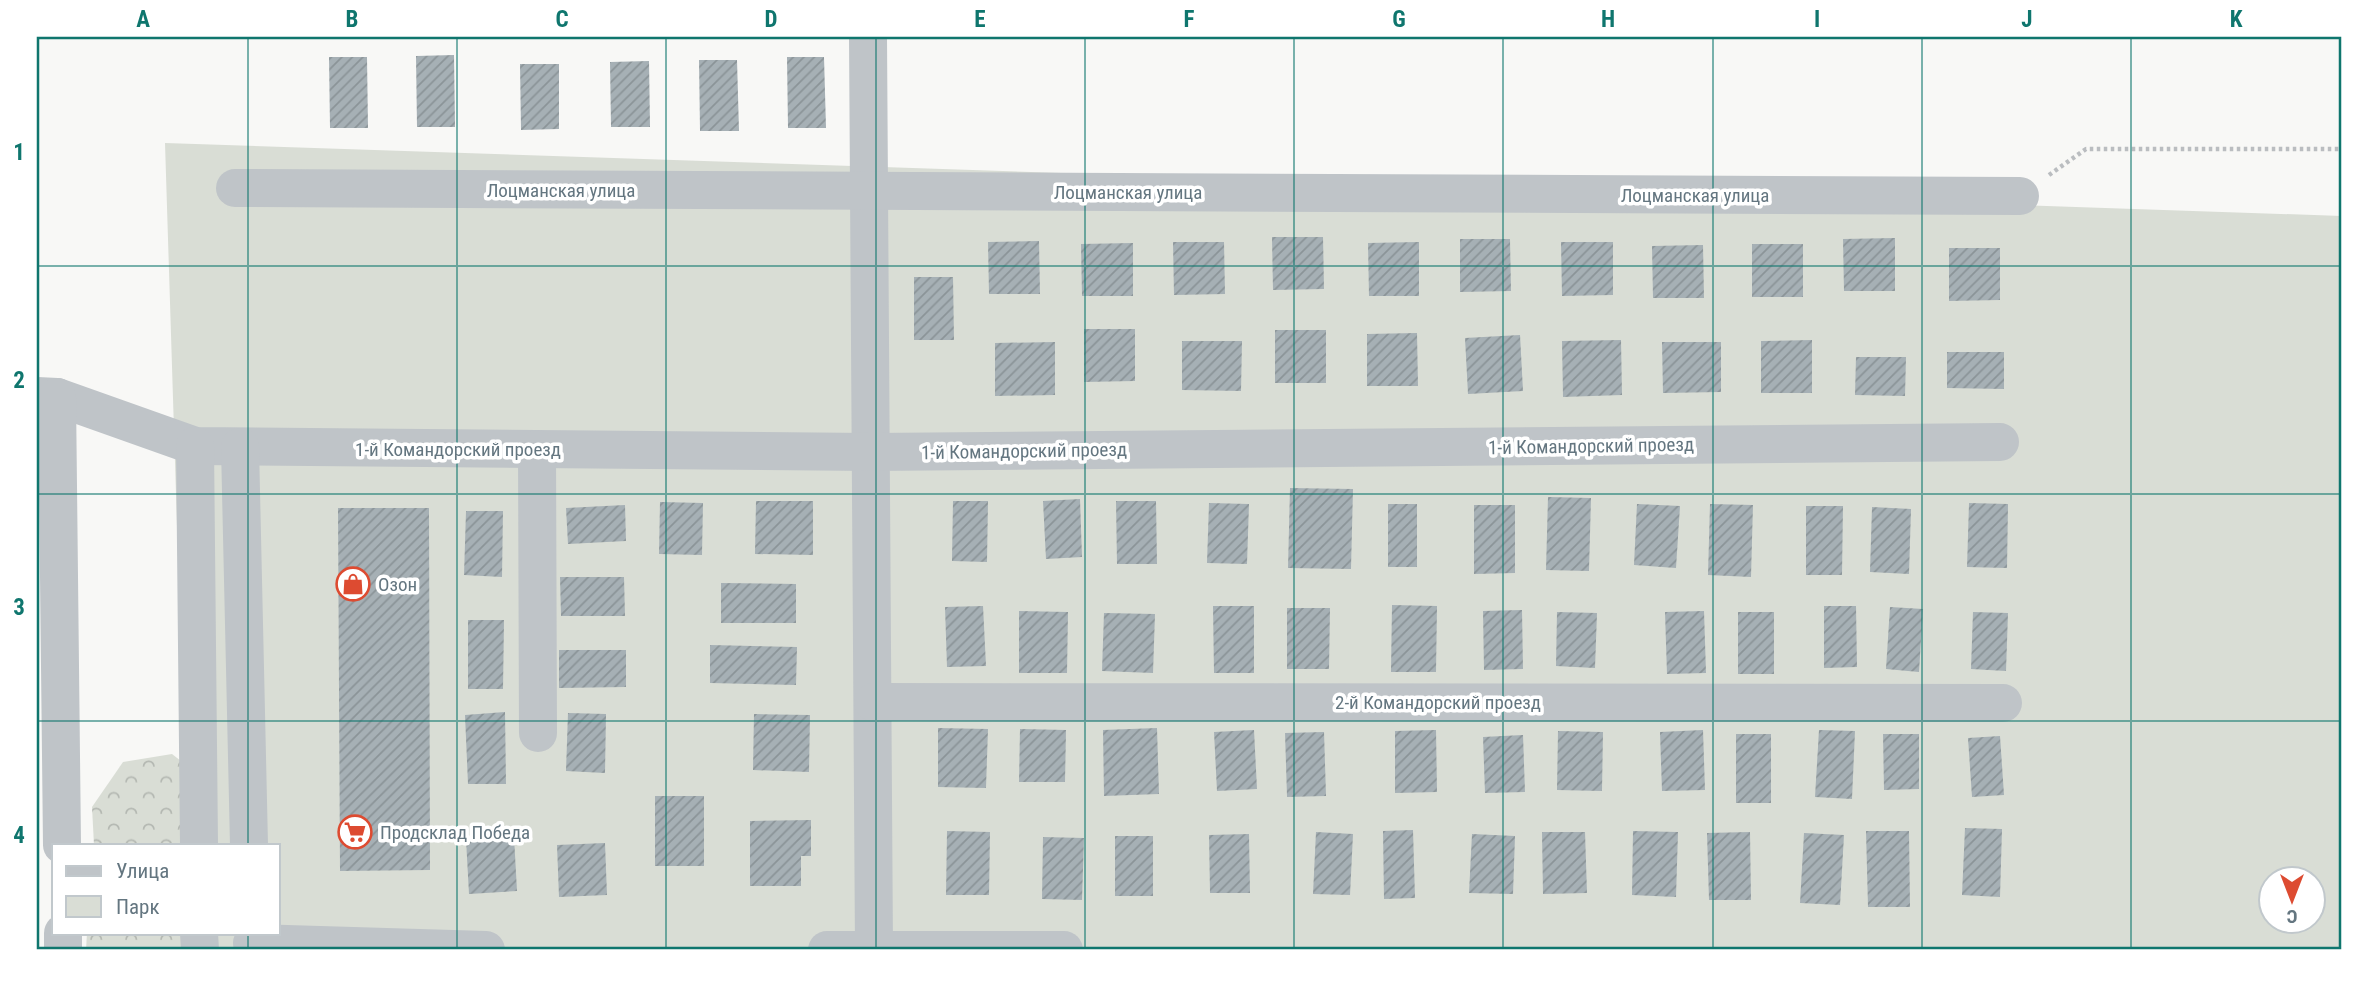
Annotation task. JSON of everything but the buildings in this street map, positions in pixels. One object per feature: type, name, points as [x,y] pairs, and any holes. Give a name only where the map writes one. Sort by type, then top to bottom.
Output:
[{"type":"street","points":[[868,37],[874,950]]},
{"type":"street","name":"Лоцманская улица","points":[[235,188],[2020,196]]},
{"type":"street","points":[[47,397],[49,745],[62,844]]},
{"type":"street","name":"1-й Командорский проезд","points":[[47,397],[195,446],[871,452],[2000,442]]},
{"type":"street","points":[[195,446],[198,844]]},
{"type":"street","points":[[240,447],[249,844]]},
{"type":"street","points":[[537,449],[538,733]]},
{"type":"street","name":"2-й Командорский проезд","points":[[873,702],[2003,703]]},
{"type":"street","points":[[252,942],[486,950]]},
{"type":"street","points":[[827,950],[1064,950]]},
{"type":"path","points":[[2020,196],[2086,149],[2342,149]]},
{"type":"green space","points":[[165,143],[2342,216],[2342,950],[190,950],[190,934],[280,934],[280,844],[187,844]]},
{"type":"green space","points":[[172,754],[195,772],[198,844],[94,844],[92,807],[123,762]]},
{"type":"green space","points":[[87,934],[204,934],[205,950],[86,950]]},
{"type":"place","name":"Озон","points":[[353,584]]},
{"type":"place","name":"Продсклад Победа","points":[[355,832]]}]
